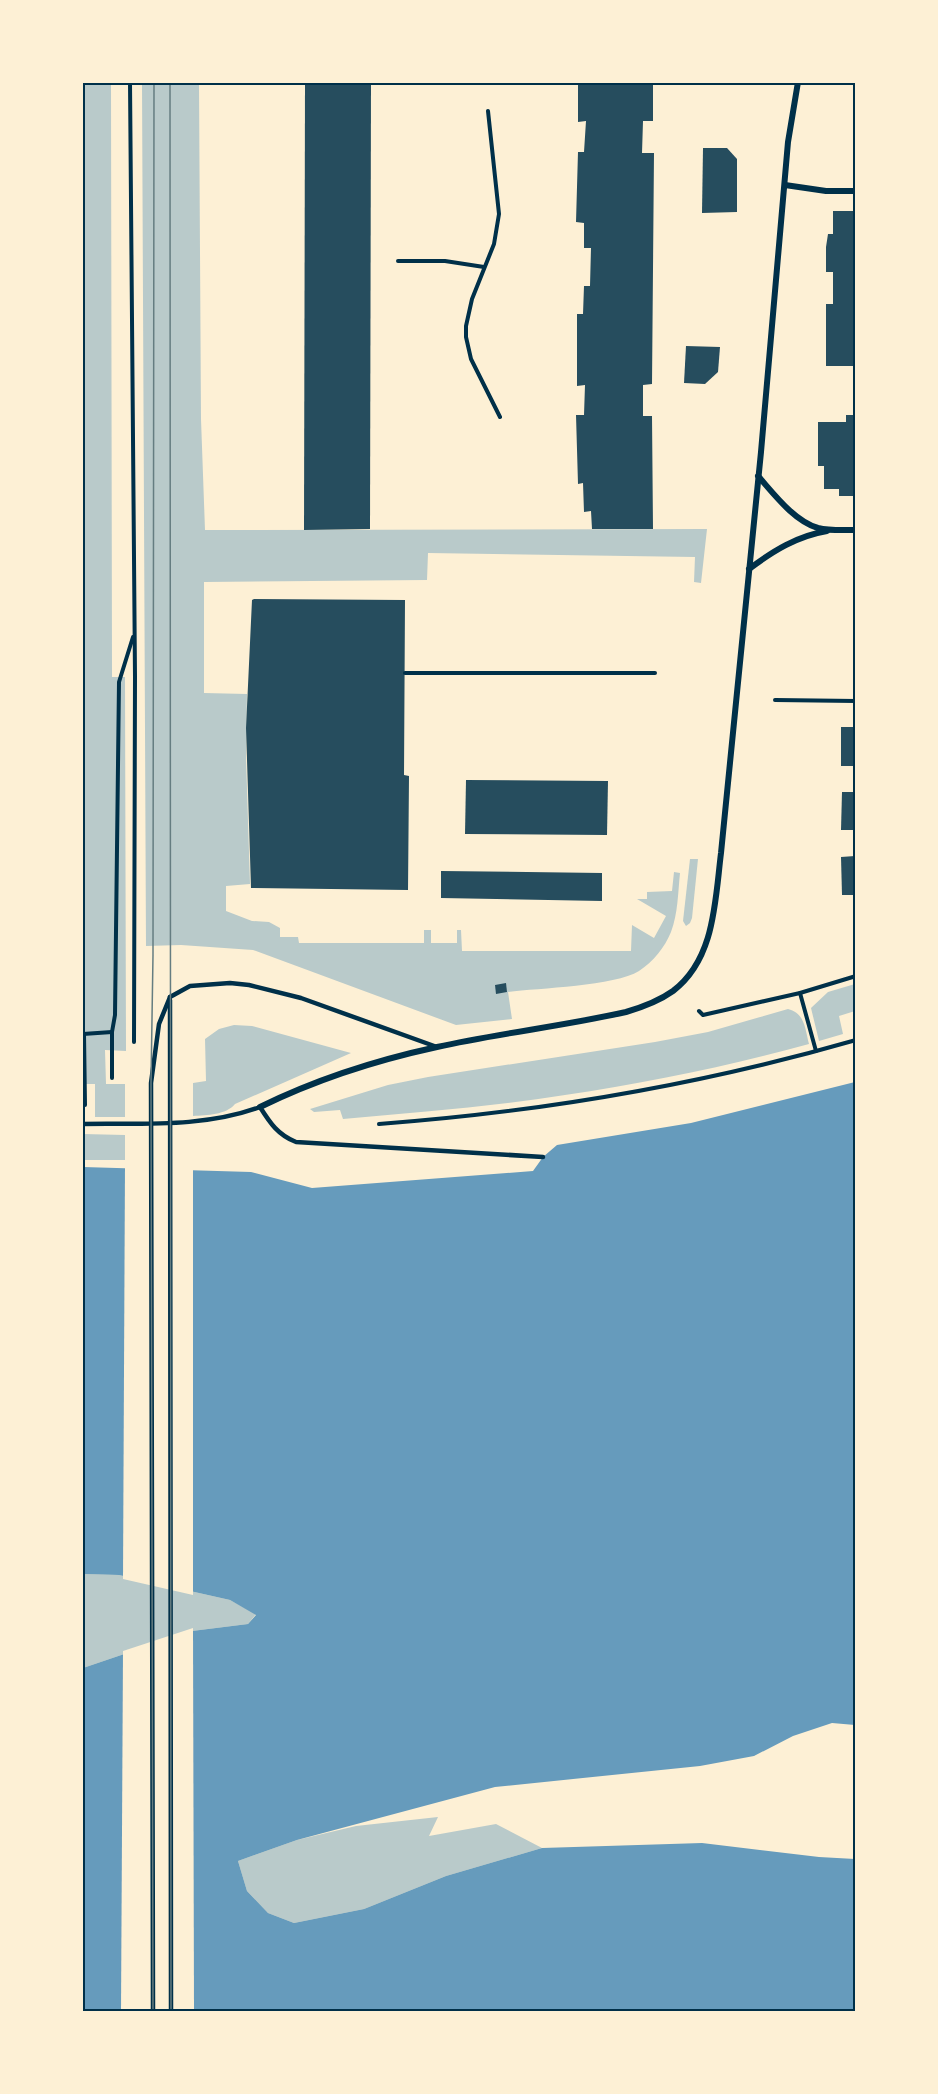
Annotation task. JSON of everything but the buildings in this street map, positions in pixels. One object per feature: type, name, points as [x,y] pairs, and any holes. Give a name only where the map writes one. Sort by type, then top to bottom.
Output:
[{"type":"street","points":[[260,1107],[333,1078],[437,1047],[627,1012],[663,997],[675,989],[694,968],[706,946],[714,913],[758,476],[788,141],[798,82]]},
{"type":"street","points":[[785,185],[826,191],[855,191]]},
{"type":"street","points":[[758,476],[807,523],[818,528],[834,530]]},
{"type":"street","points":[[749,569],[792,541],[817,532],[855,530]]},
{"type":"lane","points":[[153,2012],[151,1083],[159,1024],[170,997],[190,986],[230,983],[249,985],[301,998],[437,1047]]},
{"type":"lane","points":[[170,997],[171,2012]]},
{"type":"lane","points":[[84,1124],[200,1121],[228,1117],[260,1107],[274,1129],[296,1142],[543,1157]]},
{"type":"path","points":[[130,82],[134,1051]]},
{"type":"path","points":[[488,111],[499,214],[494,244],[468,315],[466,337],[471,359],[500,417]]},
{"type":"path","points":[[398,261],[445,261],[484,267]]},
{"type":"path","points":[[112,1078],[112,1032],[115,1015],[119,682],[134,633]]},
{"type":"path","points":[[405,673],[655,673]]},
{"type":"path","points":[[775,700],[855,701]]},
{"type":"path","points":[[699,1011],[703,1015],[800,993],[855,976]]},
{"type":"path","points":[[800,993],[816,1051]]},
{"type":"path","points":[[84,1124],[83,1034],[112,1032]]},
{"type":"path","points":[[370,1125],[569,1104],[695,1080],[855,1040]]},
{"type":"shaded area","points":[[111,82],[112,677],[125,677],[126,1051],[105,1050],[106,1084],[125,1084],[125,1117],[95,1117],[95,1084],[83,1084],[82,83]]},
{"type":"shaded area","points":[[142,83],[199,83],[201,419],[205,530],[707,529],[701,583],[694,582],[695,557],[428,553],[427,580],[204,582],[204,693],[247,694],[246,757],[250,884],[226,886],[226,911],[252,921],[269,922],[280,928],[280,937],[298,937],[299,943],[424,943],[424,930],[431,930],[431,943],[457,943],[457,930],[461,930],[462,951],[631,951],[632,925],[654,938],[666,916],[637,899],[647,899],[647,892],[672,891],[674,872],[680,873],[671,932],[658,954],[639,971],[628,976],[595,983],[508,992],[512,1019],[456,1025],[253,950],[181,945],[146,946]]},
{"type":"shaded area","points":[[690,859],[698,859],[692,918],[686,926],[683,921]]},
{"type":"shaded area","points":[[855,984],[855,1011],[839,1016],[843,1034],[819,1041],[811,1008],[828,992]]},
{"type":"shaded area","points":[[788,1009],[801,1018],[809,1044],[688,1073],[565,1095],[454,1109],[343,1119],[340,1110],[314,1112],[310,1109],[388,1085],[708,1032]]},
{"type":"shaded area","points":[[234,1025],[252,1026],[351,1053],[235,1104],[227,1110],[216,1114],[193,1116],[193,1083],[206,1081],[205,1039],[219,1029]]},
{"type":"shaded area","points":[[83,1134],[125,1135],[125,1160],[83,1160]]},
{"type":"shaded area","points":[[83,1574],[119,1575],[230,1600],[256,1614],[248,1624],[192,1631],[83,1668]]},
{"type":"shaded area","points":[[438,1817],[429,1836],[496,1824],[542,1848],[446,1876],[364,1909],[294,1923],[268,1913],[247,1891],[238,1861],[297,1840],[356,1826]]},
{"type":"water","points":[[855,1082],[855,1725],[832,1723],[793,1736],[754,1756],[700,1766],[495,1787],[297,1840],[238,1861],[247,1891],[268,1913],[294,1923],[364,1909],[446,1876],[542,1848],[702,1843],[855,1859],[855,2011],[83,2011],[83,1668],[192,1631],[248,1624],[256,1615],[230,1600],[119,1575],[83,1574],[83,1167],[251,1172],[312,1188],[533,1171],[543,1157],[557,1145],[691,1123]]},
{"type":"pier","points":[[125,1165],[193,1167],[193,1595],[123,1579]]},
{"type":"pier","points":[[193,1628],[194,2011],[121,2011],[123,1651]]},
{"type":"tram line","points":[[153,2012],[151,1083],[154,82]]},
{"type":"tram line","points":[[170,82],[171,2012]]}]
